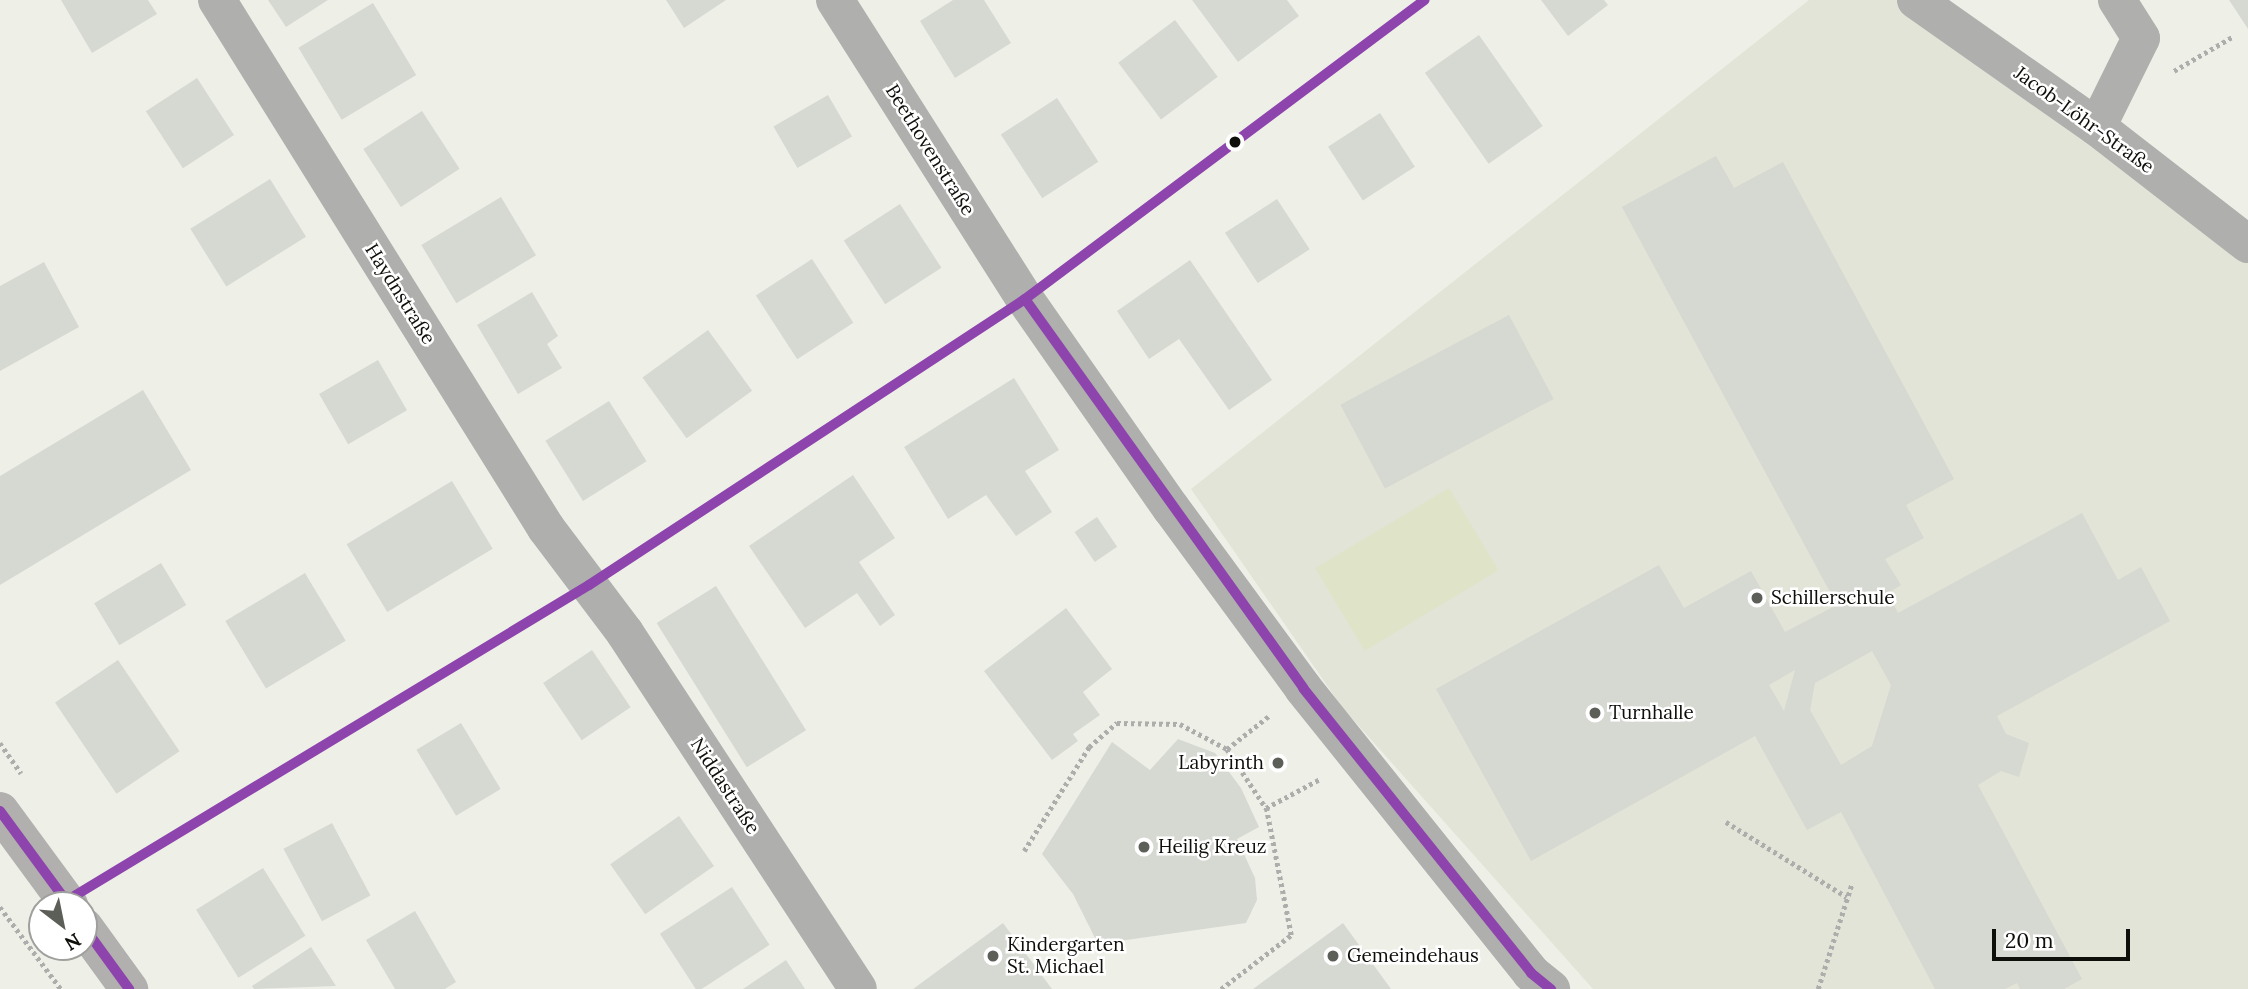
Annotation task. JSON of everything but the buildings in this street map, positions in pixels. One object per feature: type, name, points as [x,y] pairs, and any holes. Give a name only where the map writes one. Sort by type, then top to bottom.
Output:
[{"type":"main road","points":[[0,811],[59,891]]},
{"type":"main road","points":[[98,946],[129,989]]},
{"type":"street","name":"Haydnstraße","points":[[217,0],[547,528],[589,585]]},
{"type":"street","name":"Beethovenstraße","points":[[835,0],[1025,299],[1303,688],[1361,757],[1531,984]]},
{"type":"street","name":"Jacob-Löhr-Straße","points":[[1916,0],[2097,127],[2248,244]]},
{"type":"street","points":[[2097,127],[2141,38],[2117,0]]},
{"type":"street","name":"Niddastraße","points":[[589,585],[858,989]]},
{"type":"path","points":[[1227,749],[1303,688]]},
{"type":"path","points":[[1024,851],[1088,747],[1117,723],[1180,724],[1227,749],[1266,808],[1291,935],[1221,989]]},
{"type":"path","points":[[1266,808],[1361,757]]},
{"type":"path","points":[[1726,822],[1847,897]]},
{"type":"path","points":[[1818,989],[1852,883]]},
{"type":"path","points":[[0,907],[61,989]]},
{"type":"shaded area","name":"Schillerschule","points":[[1809,0],[1916,0],[2248,247],[2248,989],[1593,989],[1342,707],[1191,489]]},
{"type":"green space","points":[[1449,488],[1498,570],[1365,651],[1315,568]]},
{"type":"transit line","points":[[83,891],[589,585],[1025,299],[1425,0]]},
{"type":"transit line","points":[[1025,299],[1303,688],[1531,973],[1551,989]]},
{"type":"transit line","points":[[0,811],[59,891]]},
{"type":"transit line","points":[[98,946],[129,989]]},
{"type":"place","name":"Schillerschule","points":[[1757,598]]},
{"type":"place","name":"Turnhalle","points":[[1595,713]]},
{"type":"place","name":"Labyrinth","points":[[1278,763]]},
{"type":"place","name":"Heilig Kreuz","points":[[1144,847]]},
{"type":"place","name":"Kindergarten St. Michael","points":[[993,956]]},
{"type":"place","name":"Gemeindehaus","points":[[1333,956]]}]
